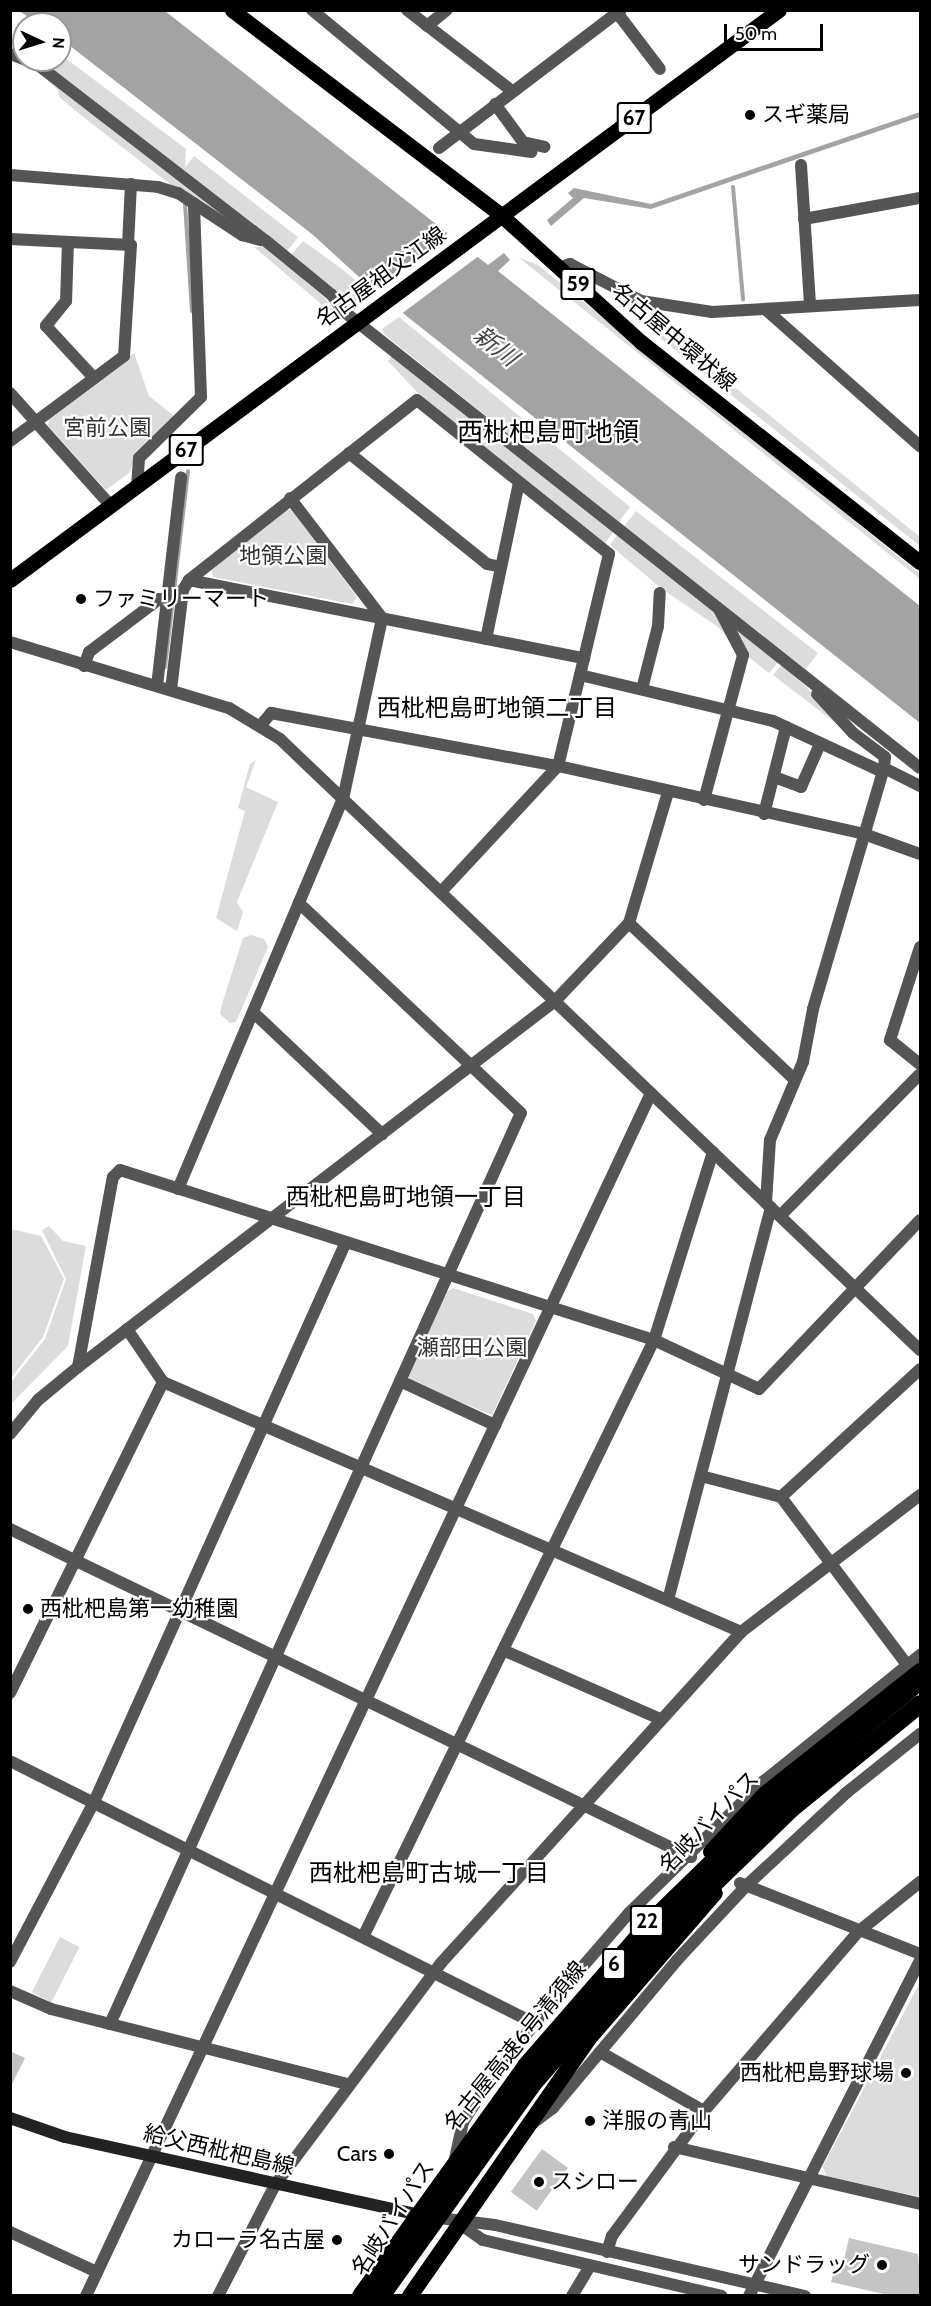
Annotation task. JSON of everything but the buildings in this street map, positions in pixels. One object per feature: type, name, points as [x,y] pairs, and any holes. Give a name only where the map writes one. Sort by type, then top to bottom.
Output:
[{"type":"highway","name":"名岐バイパス","points":[[370,2295],[453,2167],[578,1994],[765,1794],[914,1668]]},
{"type":"highway","name":"名古屋高速6号清須線","points":[[361,2295],[526,2066],[651,1922],[780,1796],[921,1681]]},
{"type":"highway","name":"名古屋高速6号清須線","points":[[381,2295],[525,2095],[662,1934],[791,1809],[921,1704]]},
{"type":"highway","name":"22","points":[[413,2293],[525,2127],[610,2012],[733,1874],[832,1784],[921,1713]]},
{"type":"main road","name":"名古屋中環状線","points":[[232,10],[495,221],[559,268],[641,342],[918,558]]},
{"type":"main road","name":"名古屋祖父江線","points":[[10,580],[779,10]]},
{"type":"main road","name":"給父西枇杷島線","points":[[10,2118],[64,2137],[421,2215]]},
{"type":"street","points":[[312,10],[474,144],[531,152]]},
{"type":"street","points":[[407,10],[512,91]]},
{"type":"street","points":[[428,26],[447,10]]},
{"type":"street","points":[[439,148],[618,11],[660,69]]},
{"type":"street","points":[[47,72],[266,241],[359,320],[921,768]]},
{"type":"street","points":[[495,104],[523,142],[544,147]]},
{"type":"street","points":[[801,165],[810,306]]},
{"type":"street","points":[[10,175],[158,187],[194,203],[242,235],[266,241]]},
{"type":"street","points":[[10,441],[94,378],[127,349],[131,184]]},
{"type":"street","points":[[804,219],[921,198]]},
{"type":"street","points":[[137,487],[139,458],[201,396],[194,203]]},
{"type":"street","points":[[10,239],[128,244]]},
{"type":"street","points":[[68,242],[66,301],[46,326],[94,378]]},
{"type":"street","points":[[559,268],[570,264],[641,301],[712,312],[921,300]]},
{"type":"street","points":[[765,309],[921,446]]},
{"type":"street","points":[[10,393],[111,506]]},
{"type":"street","points":[[171,690],[183,590],[189,580],[417,400],[609,554],[558,766],[441,892]]},
{"type":"street","points":[[349,453],[488,564],[501,567]]},
{"type":"street","points":[[157,686],[181,477]]},
{"type":"street","points":[[486,639],[519,482]]},
{"type":"street","points":[[178,1190],[343,799],[382,618],[290,498]]},
{"type":"street","points":[[189,580],[584,658]]},
{"type":"street","points":[[642,689],[658,626],[660,593]]},
{"type":"street","points":[[84,666],[88,652],[159,599],[167,600]]},
{"type":"street","points":[[704,800],[743,655],[718,607]]},
{"type":"street","points":[[10,642],[229,708],[261,725],[343,799],[921,1350]]},
{"type":"street","points":[[668,1600],[772,1209],[770,1140],[795,1080],[885,757],[853,733],[792,667]]},
{"type":"street","points":[[580,675],[728,709],[786,727],[820,744],[921,786]]},
{"type":"street","points":[[261,725],[271,713],[558,766],[764,814],[864,834],[921,854]]},
{"type":"street","points":[[764,814],[786,727]]},
{"type":"street","points":[[774,777],[801,787],[820,744]]},
{"type":"street","points":[[10,1434],[38,1400],[78,1367],[555,1001],[629,922],[668,792]]},
{"type":"street","points":[[110,2024],[521,1113],[299,903]]},
{"type":"street","points":[[629,922],[795,1080]]},
{"type":"street","points":[[921,947],[890,1040],[921,1064]]},
{"type":"street","points":[[253,1012],[382,1134]]},
{"type":"street","points":[[772,1209],[921,1074]]},
{"type":"street","points":[[86,2295],[651,1093]]},
{"type":"street","points":[[363,1937],[654,1340],[713,1152]]},
{"type":"street","points":[[78,1367],[113,1177],[120,1170],[447,1277],[654,1340],[759,1389],[921,1220]]},
{"type":"street","points":[[10,1962],[93,1802],[345,1244]]},
{"type":"street","points":[[127,1329],[163,1382],[741,1632]]},
{"type":"street","points":[[781,1497],[921,1370]]},
{"type":"street","points":[[400,1381],[495,1425]]},
{"type":"street","points":[[10,1694],[163,1382]]},
{"type":"street","points":[[701,1476],[781,1497],[914,1668]]},
{"type":"street","points":[[218,2295],[275,2184],[346,2084],[433,1972],[581,1803],[741,1632],[921,1495]]},
{"type":"street","points":[[10,1528],[689,1856]]},
{"type":"street","points":[[503,1650],[660,1719]]},
{"type":"street","points":[[453,2167],[463,2122],[534,2023],[593,1952],[772,1775],[914,1668],[921,1655]]},
{"type":"street","points":[[525,2127],[553,2108],[743,1885],[846,1793],[921,1734]]},
{"type":"street","points":[[10,1761],[534,2023]]},
{"type":"street","points":[[607,2252],[612,2236],[674,2147],[704,2111],[858,1932],[921,1882]]},
{"type":"street","points":[[743,1885],[858,1932],[921,1954]]},
{"type":"street","points":[[752,2290],[921,1962]]},
{"type":"street","points":[[10,1991],[51,2009],[346,2084]]},
{"type":"street","points":[[600,2052],[704,2111]]},
{"type":"street","points":[[674,2147],[921,2204]]},
{"type":"street","points":[[421,2215],[459,2223],[495,2225],[752,2290],[805,2295]]},
{"type":"street","points":[[459,2223],[483,2240],[722,2295]]},
{"type":"street","points":[[10,2232],[97,2272]]},
{"type":"street","points":[[572,2295],[590,2266]]},
{"type":"green space","points":[[72,63],[186,149],[185,172],[55,72],[72,72]]},
{"type":"green space","points":[[39,72],[240,225],[179,191],[59,97],[58,90]]},
{"type":"green space","points":[[194,156],[298,237],[284,255],[180,173]]},
{"type":"green space","points":[[303,241],[369,291],[347,307],[338,292],[291,255]]},
{"type":"green space","points":[[254,247],[265,247],[325,298],[337,317],[333,320],[319,302]]},
{"type":"green space","points":[[518,257],[538,265],[920,574],[920,579]]},
{"type":"green space","points":[[620,306],[717,373],[920,537],[920,546]]},
{"type":"green space","points":[[399,317],[630,507],[619,522],[385,335],[382,329]]},
{"type":"green space","name":"宮前公園","points":[[134,353],[149,396],[174,416],[135,458],[129,473],[106,490],[48,426],[49,418]]},
{"type":"green space","points":[[393,354],[614,531],[605,543],[417,392],[388,361]]},
{"type":"green space","name":"地領公園","points":[[286,510],[292,510],[357,597],[352,604],[213,577],[211,567]]},
{"type":"green space","points":[[636,511],[818,653],[806,669],[624,527]]},
{"type":"green space","points":[[618,534],[715,612],[739,650],[718,627],[662,589],[610,545]]},
{"type":"green space","points":[[727,620],[779,661],[769,673],[746,655]]},
{"type":"green space","points":[[782,664],[789,669],[850,734],[773,675]]},
{"type":"green space","points":[[256,760],[246,787],[278,802],[237,902],[243,912],[237,931],[216,918],[245,811],[238,808],[250,764]]},
{"type":"green space","points":[[251,935],[264,939],[268,947],[236,1022],[230,1023],[220,1014],[222,1004],[243,938]]},
{"type":"green space","points":[[49,1226],[63,1241],[86,1246],[68,1346],[11,1404],[11,1382],[45,1339],[66,1279],[42,1230]]},
{"type":"green space","points":[[11,1229],[41,1236],[64,1279],[43,1337],[11,1378]]},
{"type":"green space","name":"瀬部田公園","points":[[453,1288],[533,1314],[536,1321],[492,1415],[411,1382],[408,1375],[446,1292]]},
{"type":"green space","points":[[60,1937],[80,1947],[51,2002],[32,1992]]},
{"type":"green space","points":[[920,1982],[920,2197],[826,2176],[823,2166]]},
{"type":"water","name":"新川","points":[[19,11],[165,11],[488,265],[504,253],[510,260],[498,271],[920,606],[920,723],[370,287],[312,234],[72,47],[72,12]]},
{"type":"water","points":[[920,112],[920,117],[651,209],[584,198],[551,226],[547,220],[573,198],[568,193],[574,188],[651,204]]},
{"type":"pier","points":[[452,230],[480,255],[400,315],[370,291]]},
{"type":"waterway","points":[[733,187],[743,300]]},
{"type":"waterway","points":[[185,203],[192,311]]},
{"type":"waterway","points":[[165,667],[188,471]]},
{"type":"place","name":"スギ薬局","points":[[750,115]]},
{"type":"place","name":"ファミリーマート","points":[[81,599]]},
{"type":"place","name":"西枇杷島第一幼稚園","points":[[28,1609]]},
{"type":"place","name":"西枇杷島野球場","points":[[906,2073]]},
{"type":"place","name":"洋服の青山","points":[[590,2121]]},
{"type":"place","name":"Cars","points":[[389,2154]]},
{"type":"place","name":"スシロー","points":[[539,2182]]},
{"type":"place","name":"カローラ名古屋","points":[[337,2240]]},
{"type":"place","name":"サンドラッグ","points":[[882,2265]]},
{"type":"district","name":"西枇杷島町地領","points":[[548,433]]},
{"type":"district","name":"西枇杷島町地領二丁目","points":[[497,708]]},
{"type":"district","name":"西枇杷島町地領一丁目","points":[[406,1197]]},
{"type":"district","name":"西枇杷島町古城一丁目","points":[[429,1873]]}]
